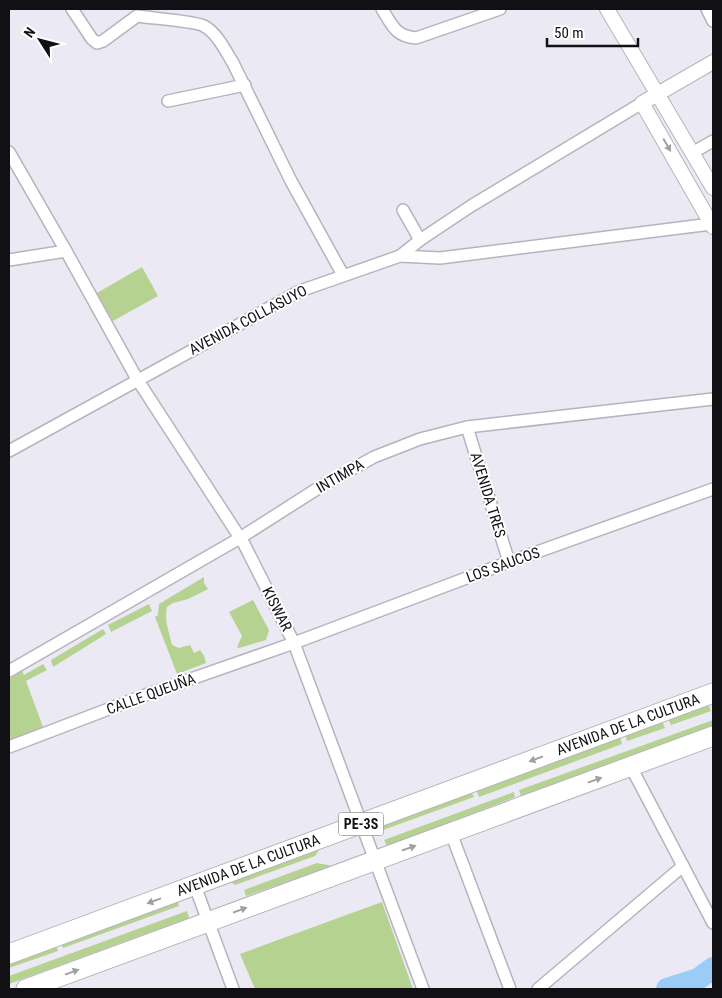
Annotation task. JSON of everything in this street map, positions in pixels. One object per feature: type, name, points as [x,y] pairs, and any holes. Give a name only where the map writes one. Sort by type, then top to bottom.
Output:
[{"type":"highway","name":"AVENIDA DE LA CULTURA","points":[[9,954],[713,693]]},
{"type":"highway","name":"PE-3S","points":[[26,989],[713,736]]},
{"type":"street","points":[[72,9],[92,39],[97,43],[103,41],[137,16],[203,25],[222,44],[291,181],[343,275]]},
{"type":"street","points":[[382,9],[394,30],[405,37],[416,38],[500,9]]},
{"type":"street","points":[[607,9],[713,188]]},
{"type":"street","points":[[707,9],[713,21]]},
{"type":"street","points":[[400,256],[440,258],[712,225],[642,103],[713,62]]},
{"type":"street","points":[[168,101],[244,85]]},
{"type":"street","name":"AVENIDA COLLASUYO","points":[[9,451],[300,291],[400,256],[420,240],[471,206],[642,103]]},
{"type":"street","points":[[692,152],[713,141]]},
{"type":"street","name":"KISWAR","points":[[9,152],[137,379],[240,538],[294,643],[423,989]]},
{"type":"street","points":[[403,210],[420,240]]},
{"type":"street","points":[[9,260],[66,251]]},
{"type":"street","name":"INTIMPA","points":[[9,671],[240,538],[320,487],[374,457],[420,439],[468,427],[713,399]]},
{"type":"street","name":"AVENIDA TRES","points":[[468,427],[509,562]]},
{"type":"street","name":"LOS SAUCOS","points":[[294,643],[509,562],[713,489]]},
{"type":"street","name":"CALLE QUEUÑA","points":[[9,747],[148,694],[294,643]]},
{"type":"street","points":[[631,766],[713,923]]},
{"type":"street","points":[[451,833],[510,989]]},
{"type":"street","points":[[538,989],[683,866]]},
{"type":"street","points":[[195,886],[233,989]]},
{"type":"green space","points":[[142,267],[158,296],[113,321],[97,293]]},
{"type":"green space","points":[[204,577],[204,583],[208,589],[167,607],[166,621],[172,645],[179,648],[190,645],[194,653],[200,650],[206,663],[177,674],[155,617],[158,615],[159,604]]},
{"type":"green space","points":[[253,600],[269,630],[266,640],[239,648],[237,647],[242,636],[229,612]]},
{"type":"green space","points":[[149,604],[152,611],[111,632],[108,625]]},
{"type":"green space","points":[[103,629],[106,634],[53,667],[51,660]]},
{"type":"green space","points":[[43,664],[47,670],[26,681],[43,727],[9,741],[9,679],[22,671],[24,675]]},
{"type":"green space","points":[[708,704],[711,711],[671,725],[668,718]]},
{"type":"green space","points":[[713,720],[713,726],[521,796],[519,790]]},
{"type":"green space","points":[[662,721],[665,728],[627,741],[625,734]]},
{"type":"green space","points":[[620,736],[622,744],[479,797],[476,789]]},
{"type":"green space","points":[[471,791],[474,797],[383,830],[381,824]]},
{"type":"green space","points":[[514,792],[515,797],[387,846],[384,840]]},
{"type":"green space","points":[[323,844],[315,856],[235,885],[228,880]]},
{"type":"green space","points":[[317,863],[333,866],[246,896],[244,890]]},
{"type":"green space","points":[[177,899],[179,906],[63,948],[60,941]]},
{"type":"green space","points":[[382,902],[413,989],[255,989],[240,954]]},
{"type":"green space","points":[[187,911],[189,918],[9,984],[9,976]]},
{"type":"green space","points":[[55,943],[58,951],[9,968],[9,959]]},
{"type":"water","points":[[713,968],[713,981],[701,989],[667,989],[698,979]]},
{"type":"waterway","points":[[667,989],[698,979],[713,968]]}]
